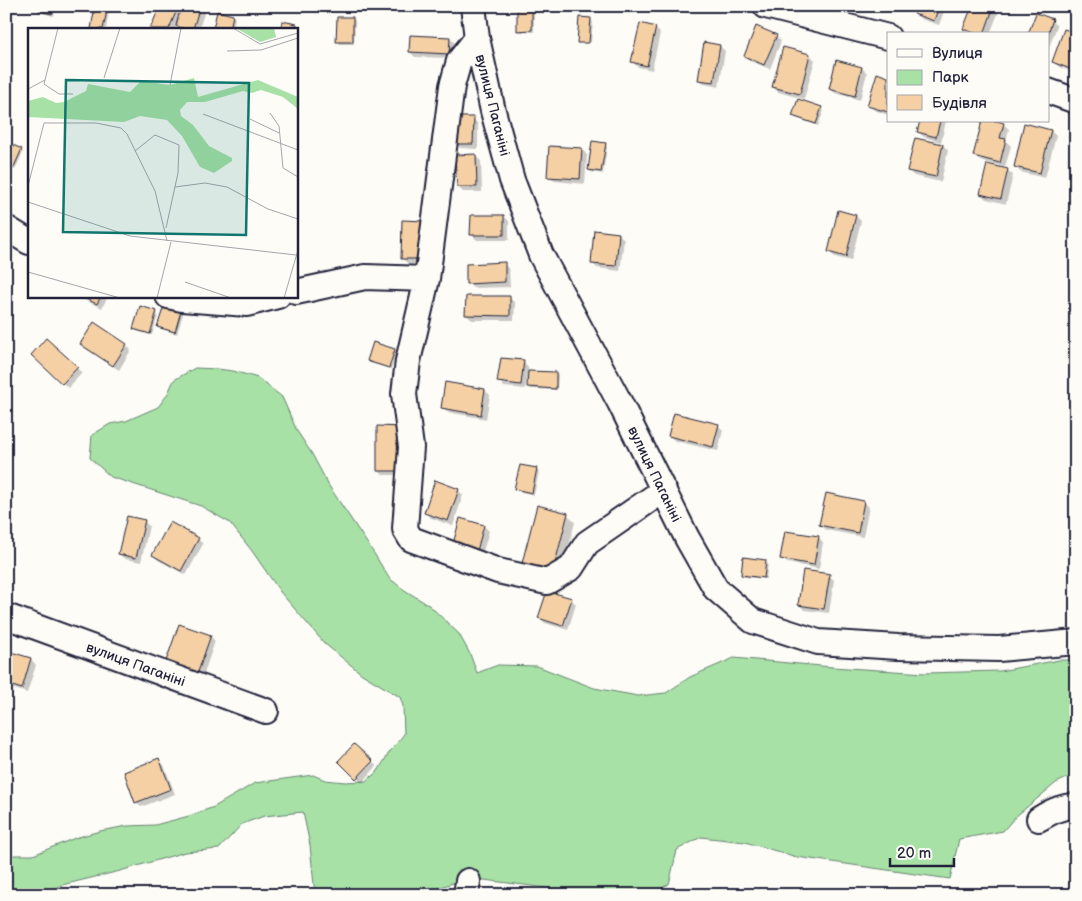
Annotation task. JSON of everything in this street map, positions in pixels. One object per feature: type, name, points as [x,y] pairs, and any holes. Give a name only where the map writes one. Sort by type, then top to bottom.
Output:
[{"type":"street","name":"вулиця Паганіні","points":[[473,6],[477,38],[493,111],[512,180],[541,255],[620,404],[687,538],[716,589],[753,621],[818,642],[888,646],[999,648],[1076,642]]},
{"type":"street","points":[[766,6],[887,37]]},
{"type":"street","points":[[477,38],[459,61],[452,86],[427,279],[408,362],[404,394],[411,447],[405,529],[411,539],[498,571],[547,582],[571,568],[586,543],[664,490]]},
{"type":"street","points":[[1050,92],[1076,101]]},
{"type":"street","points":[[6,228],[28,241]]},
{"type":"street","points":[[298,292],[365,277],[427,279]]},
{"type":"street","points":[[175,298],[247,304],[270,298]]},
{"type":"street","name":"вулиця Паганіні","points":[[6,616],[266,711]]},
{"type":"street","points":[[1039,819],[1050,812],[1069,806],[1076,806]]},
{"type":"green space","points":[[195,368],[233,371],[258,378],[282,397],[297,431],[329,486],[389,578],[430,606],[459,634],[470,654],[477,673],[498,665],[537,666],[594,688],[638,696],[666,693],[690,677],[734,658],[925,673],[1000,671],[1059,660],[1076,660],[1076,774],[1056,783],[1015,817],[1003,831],[959,839],[950,879],[797,857],[745,842],[701,837],[677,850],[669,884],[648,895],[604,895],[468,878],[438,888],[436,895],[315,895],[310,845],[303,812],[264,816],[242,824],[219,849],[185,852],[120,871],[62,885],[37,895],[6,895],[6,855],[33,855],[75,838],[100,831],[127,826],[155,825],[189,816],[214,807],[255,783],[313,775],[325,780],[345,782],[366,781],[378,771],[404,734],[403,706],[400,697],[362,674],[325,644],[281,593],[230,523],[201,506],[111,477],[90,458],[92,435],[110,424],[126,421],[158,407],[167,395],[174,380]]},
{"type":"building","points":[[40,6],[54,6],[52,14],[39,11]]},
{"type":"building","points":[[95,6],[108,6],[103,28],[91,28]]},
{"type":"building","points":[[160,6],[178,7],[169,28],[150,28]]},
{"type":"building","points":[[181,6],[200,6],[193,28],[176,26]]},
{"type":"building","points":[[917,6],[939,6],[934,21],[914,14]]},
{"type":"building","points":[[972,6],[994,6],[985,32],[971,32],[963,29]]},
{"type":"building","points":[[517,7],[532,7],[532,30],[517,31]]},
{"type":"building","points":[[217,11],[233,15],[230,28],[213,28]]},
{"type":"building","points":[[1036,13],[1053,19],[1049,32],[1029,32]]},
{"type":"building","points":[[337,17],[353,17],[353,42],[336,42]]},
{"type":"building","points":[[579,17],[591,18],[589,43],[577,43]]},
{"type":"building","points":[[282,21],[297,24],[296,28],[281,28]]},
{"type":"building","points":[[640,23],[656,27],[647,66],[631,62]]},
{"type":"building","points":[[756,26],[777,35],[764,65],[744,56]]},
{"type":"building","points":[[1064,29],[1076,33],[1076,61],[1073,70],[1052,62]]},
{"type":"building","points":[[410,35],[450,37],[449,54],[409,52]]},
{"type":"building","points":[[704,42],[720,45],[714,82],[698,80]]},
{"type":"building","points":[[783,47],[810,54],[800,94],[772,87]]},
{"type":"building","points":[[836,60],[862,67],[855,96],[829,89]]},
{"type":"building","points":[[877,73],[887,77],[887,112],[867,106]]},
{"type":"building","points":[[798,99],[822,107],[816,124],[792,116]]},
{"type":"building","points":[[454,117],[474,117],[473,144],[453,144]]},
{"type":"building","points":[[920,122],[940,122],[936,137],[917,132]]},
{"type":"building","points":[[982,122],[1004,123],[1000,138],[1006,139],[1000,163],[973,156]]},
{"type":"building","points":[[1024,123],[1051,130],[1040,173],[1014,167]]},
{"type":"building","points":[[915,138],[943,144],[936,177],[907,171]]},
{"type":"building","points":[[592,141],[606,143],[601,172],[588,170]]},
{"type":"building","points":[[6,142],[22,149],[13,169],[6,166]]},
{"type":"building","points":[[549,146],[582,148],[580,179],[547,177]]},
{"type":"building","points":[[476,154],[477,187],[457,187],[455,155]]},
{"type":"building","points":[[987,164],[1008,169],[1001,199],[980,194]]},
{"type":"building","points":[[838,210],[856,215],[846,257],[828,252]]},
{"type":"building","points":[[471,215],[504,215],[504,235],[470,235]]},
{"type":"building","points":[[402,220],[425,221],[424,259],[401,259]]},
{"type":"building","points":[[594,230],[619,233],[616,266],[591,264]]},
{"type":"building","points":[[505,262],[505,282],[466,284],[466,264]]},
{"type":"building","points":[[466,296],[510,296],[510,316],[465,315]]},
{"type":"building","points":[[84,298],[100,298],[97,304]]},
{"type":"building","points":[[140,306],[157,311],[150,334],[133,329]]},
{"type":"building","points":[[164,306],[181,311],[175,332],[157,327]]},
{"type":"building","points":[[94,322],[127,344],[113,366],[80,344]]},
{"type":"building","points":[[46,338],[78,367],[62,384],[31,355]]},
{"type":"building","points":[[373,342],[395,349],[389,368],[367,361]]},
{"type":"building","points":[[501,358],[524,360],[521,385],[497,382]]},
{"type":"building","points":[[528,371],[556,372],[556,389],[527,387]]},
{"type":"building","points":[[445,382],[485,389],[481,415],[441,408]]},
{"type":"building","points":[[674,413],[719,424],[713,447],[668,436]]},
{"type":"building","points":[[377,426],[403,427],[402,471],[377,471]]},
{"type":"building","points":[[520,465],[537,468],[532,493],[514,489]]},
{"type":"building","points":[[435,480],[459,489],[448,521],[424,513]]},
{"type":"building","points":[[826,493],[864,501],[858,533],[819,525]]},
{"type":"building","points":[[537,505],[568,513],[552,575],[521,567]]},
{"type":"building","points":[[127,516],[145,520],[136,558],[118,554]]},
{"type":"building","points":[[460,518],[484,525],[477,551],[453,544]]},
{"type":"building","points":[[170,522],[199,538],[181,571],[152,555]]},
{"type":"building","points":[[785,531],[819,536],[814,565],[780,559]]},
{"type":"building","points":[[743,557],[766,560],[764,578],[741,575]]},
{"type":"building","points":[[803,570],[830,574],[824,609],[798,605]]},
{"type":"building","points":[[547,591],[572,598],[563,626],[538,618]]},
{"type":"building","points":[[179,624],[211,635],[198,672],[166,661]]},
{"type":"building","points":[[11,652],[31,658],[22,689],[6,684],[6,667]]},
{"type":"building","points":[[354,744],[373,761],[356,779],[338,761]]},
{"type":"building","points":[[159,758],[171,789],[135,803],[124,772]]}]
